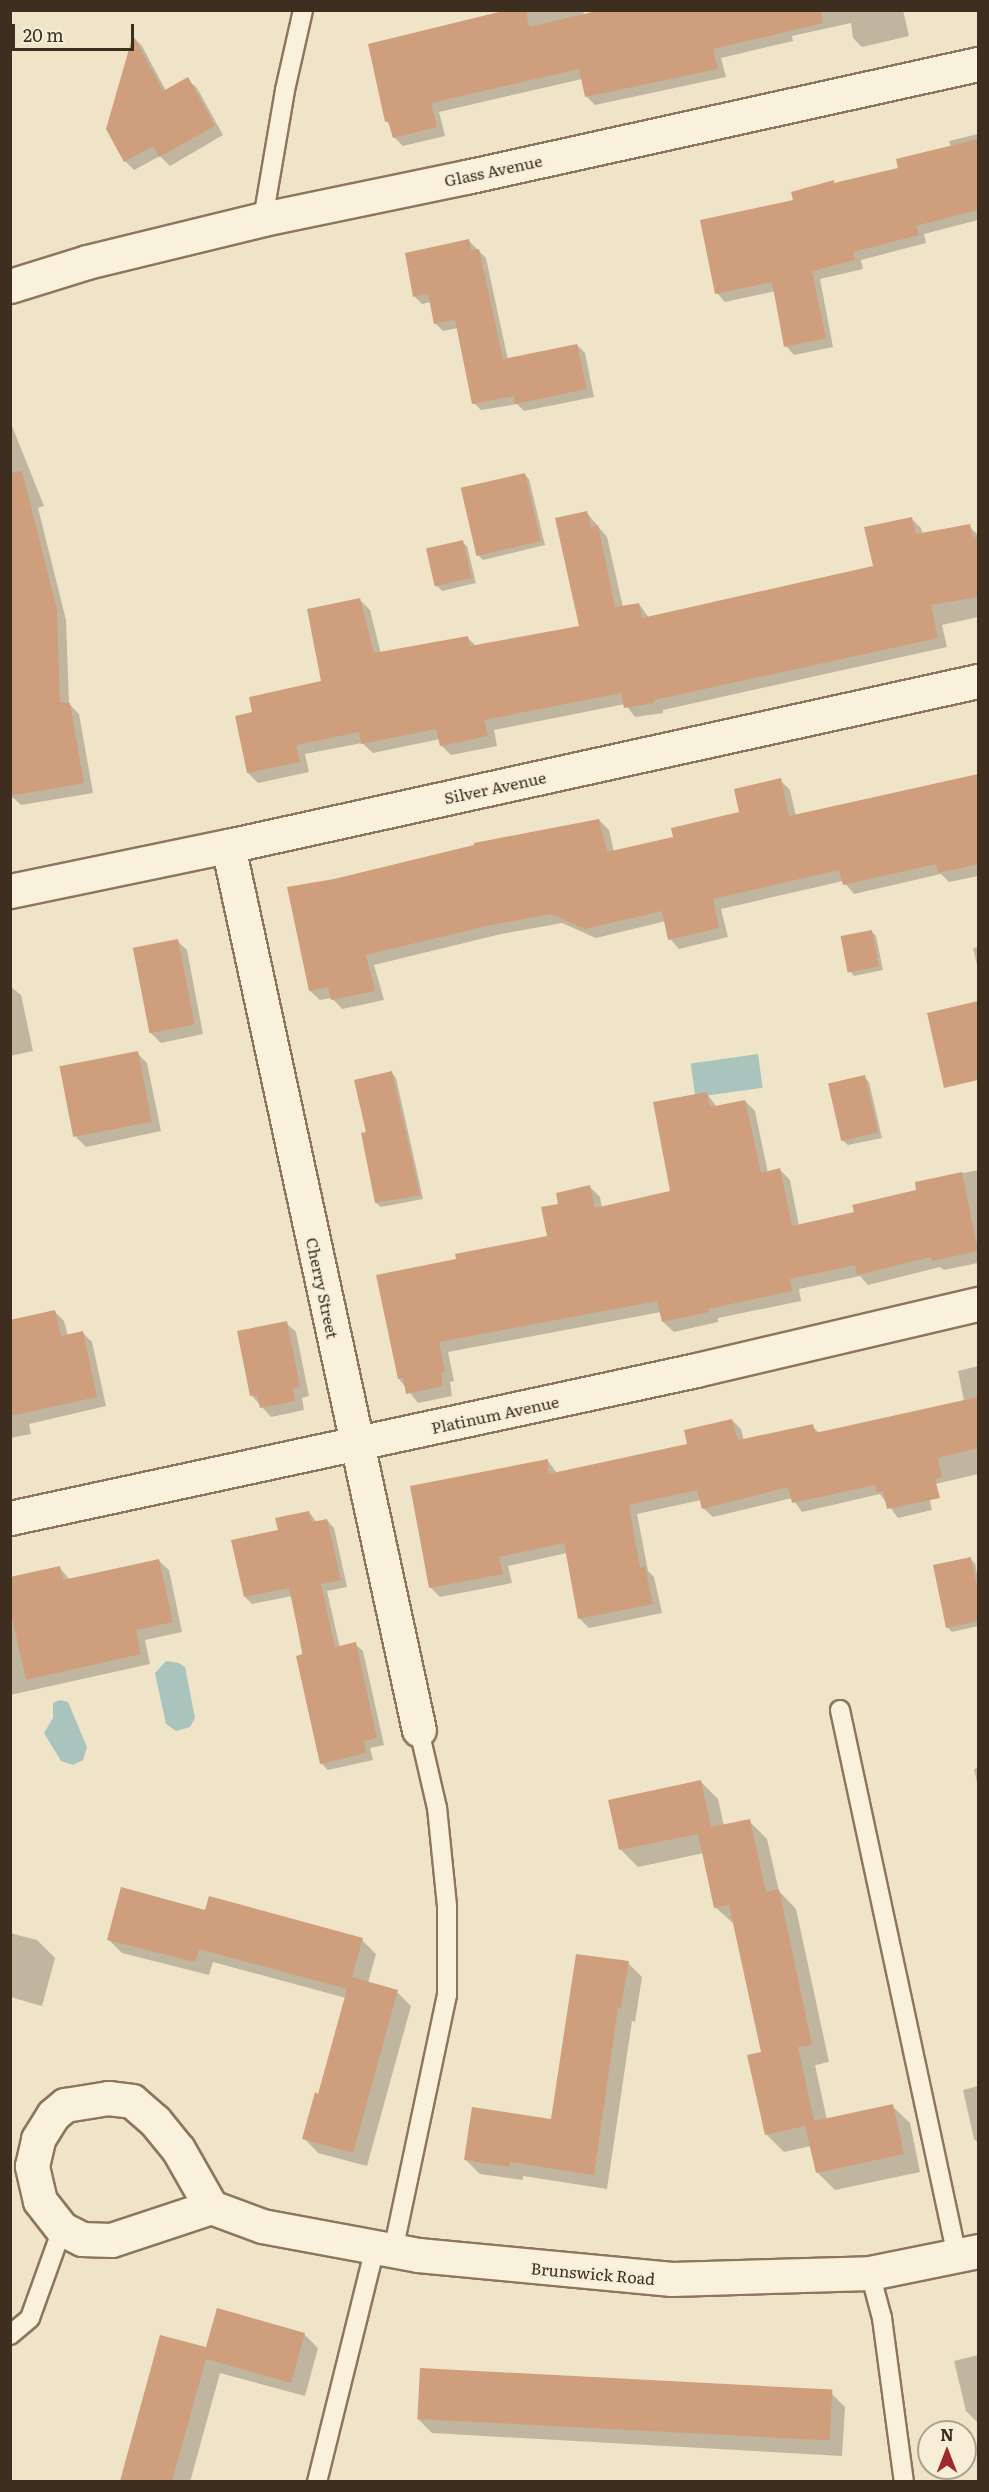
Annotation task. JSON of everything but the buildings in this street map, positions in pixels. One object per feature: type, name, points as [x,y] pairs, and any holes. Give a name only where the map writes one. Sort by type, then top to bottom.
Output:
[{"type":"street","name":"Glass Avenue","points":[[10,286],[87,262],[263,219],[466,177],[978,64]]},
{"type":"street","name":"Silver Avenue","points":[[10,891],[228,846],[978,681]]},
{"type":"street","name":"Cherry Street","points":[[228,846],[419,1730]]},
{"type":"street","name":"Platinum Avenue","points":[[10,1518],[696,1370],[978,1304]]},
{"type":"street","points":[[108,2098],[132,2101],[155,2121],[178,2149],[211,2208],[111,2240],[82,2239],[62,2229],[40,2201],[33,2166],[38,2139],[53,2115],[65,2104],[108,2098]]},
{"type":"street","name":"Brunswick Road","points":[[211,2208],[262,2226],[384,2249],[537,2268],[672,2279],[870,2273],[968,2253]]},
{"type":"lane","points":[[263,219],[285,90],[303,10]]},
{"type":"lane","points":[[840,1710],[968,2253]]},
{"type":"lane","points":[[318,2481],[384,2249],[447,1995],[447,1906],[438,1819],[419,1730]]},
{"type":"lane","points":[[10,2335],[30,2318],[62,2229]]},
{"type":"lane","points":[[870,2273],[882,2318],[904,2481]]},
{"type":"water","points":[[758,1054],[763,1088],[695,1097],[691,1063]]},
{"type":"water","points":[[166,1661],[179,1663],[185,1667],[195,1718],[190,1727],[176,1731],[166,1724],[155,1673]]},
{"type":"water","points":[[60,1700],[68,1702],[87,1747],[83,1760],[73,1765],[61,1761],[44,1733],[53,1718],[53,1703]]}]
